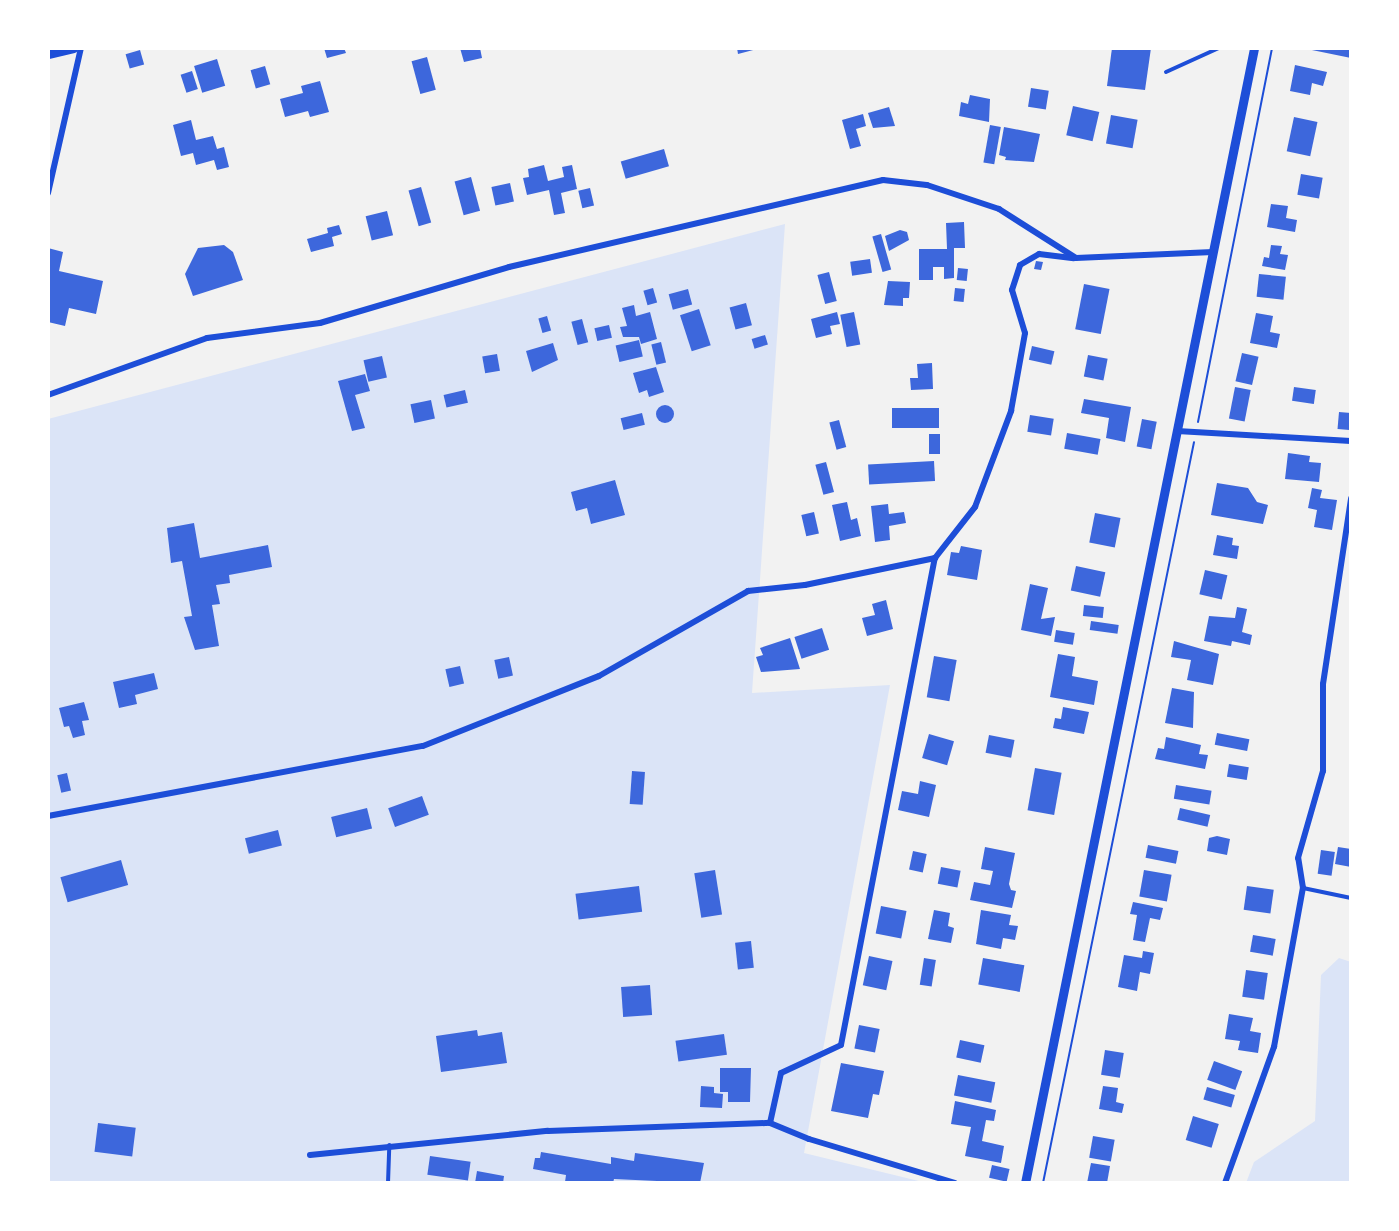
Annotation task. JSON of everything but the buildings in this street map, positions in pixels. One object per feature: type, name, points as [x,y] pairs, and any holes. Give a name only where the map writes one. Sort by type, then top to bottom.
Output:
[{"type":"street","points":[[48,54],[73,48]]},
{"type":"street","points":[[48,193],[81,48]]},
{"type":"street","points":[[1025,1183],[1254,48]]},
{"type":"street","points":[[48,395],[207,338],[320,323],[509,267],[884,180],[927,184],[999,209],[1076,258]]},
{"type":"street","points":[[770,1123],[781,1073],[841,1045],[935,558],[975,507],[1011,411],[1025,333],[1012,290],[1020,265],[1039,254],[1076,258],[1213,252]]},
{"type":"street","points":[[1177,431],[1351,441]]},
{"type":"street","points":[[1225,1183],[1274,1047],[1304,888],[1298,858],[1323,771],[1323,684],[1351,498]]},
{"type":"street","points":[[48,816],[423,746],[599,676],[748,591],[805,585],[935,558]]},
{"type":"street","points":[[310,1155],[389,1145],[548,1131],[770,1123],[809,1139],[955,1183]]},
{"type":"lane","points":[[1166,72],[1219,48]]},
{"type":"lane","points":[[1304,888],[1351,898]]},
{"type":"lane","points":[[388,1183],[389,1145]]},
{"type":"path","points":[[1043,1183],[1272,48]]},
{"type":"shaded area","points":[[785,224],[752,693],[890,685],[804,1153],[927,1183],[48,1183],[48,419]]},
{"type":"shaded area","points":[[1339,958],[1351,962],[1351,1183],[1246,1183],[1254,1162],[1315,1121],[1321,975]]}]
